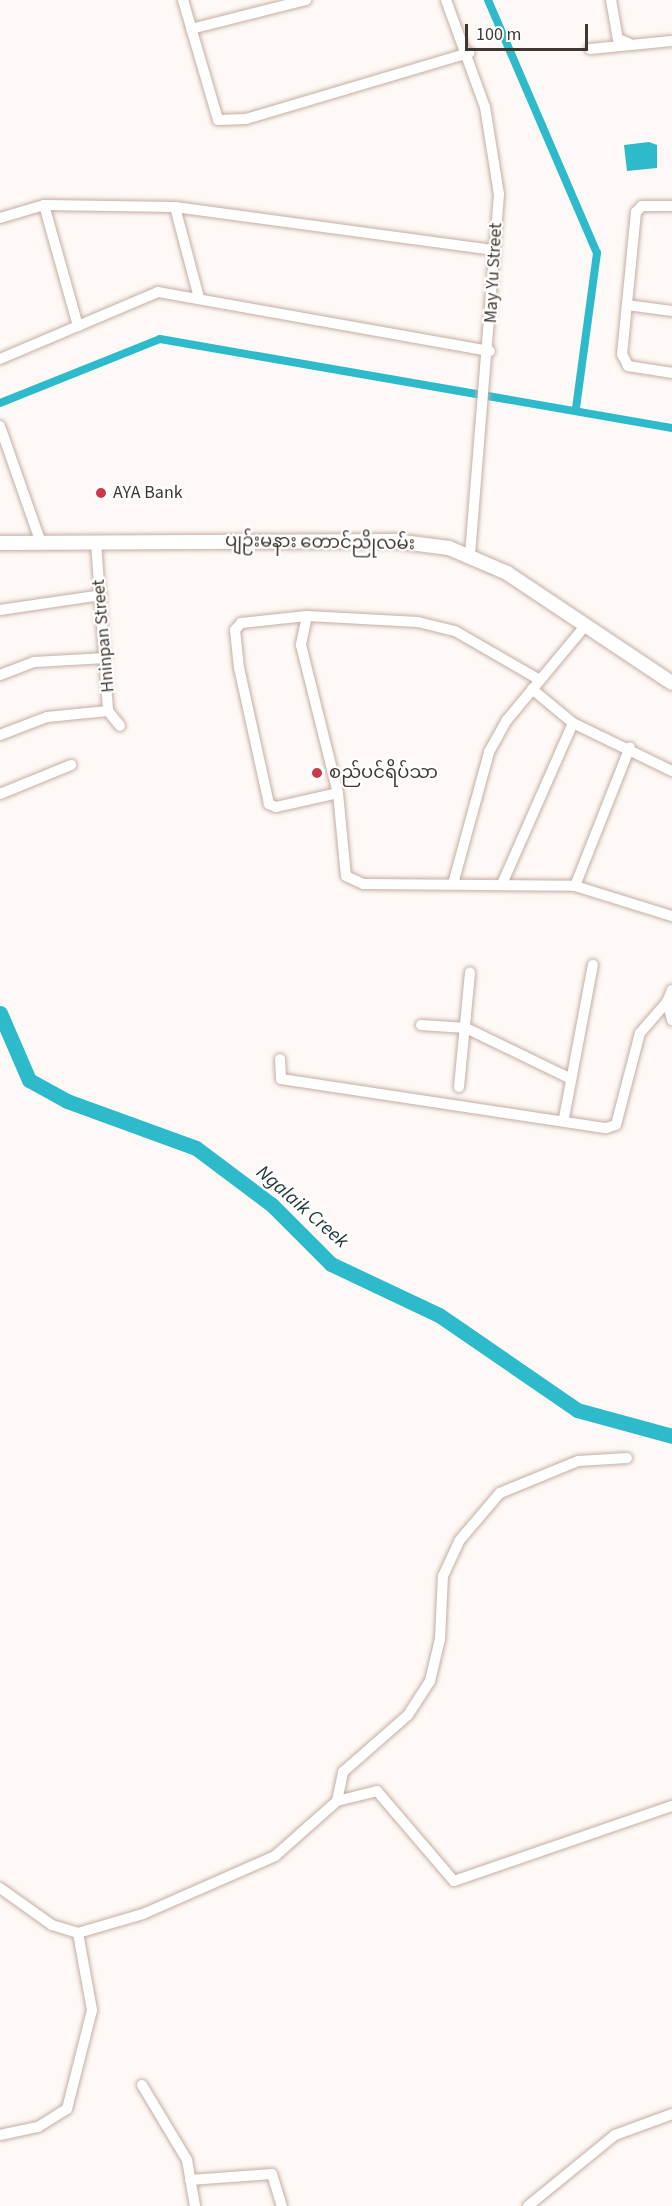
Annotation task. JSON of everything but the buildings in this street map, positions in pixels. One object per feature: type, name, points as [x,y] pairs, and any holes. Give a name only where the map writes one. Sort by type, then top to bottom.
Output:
[{"type":"main road","name":"ပျဉ်းမနား တောင်ညိုလမ်း","points":[[0,543],[395,541],[470,553],[672,683]]},
{"type":"street","points":[[183,0],[218,120],[246,119],[469,53]]},
{"type":"street","points":[[191,28],[306,0]]},
{"type":"street","name":"May Yu Street","points":[[446,0],[469,53],[497,166],[490,351],[470,553]]},
{"type":"street","points":[[611,0],[618,39],[630,44]]},
{"type":"street","points":[[590,49],[672,41]]},
{"type":"street","points":[[0,218],[44,205],[175,207],[494,250]]},
{"type":"street","points":[[44,205],[78,326]]},
{"type":"street","points":[[672,206],[642,206],[636,212],[624,361],[672,372]]},
{"type":"street","points":[[175,207],[199,298]]},
{"type":"street","points":[[0,359],[158,292],[490,351]]},
{"type":"street","points":[[627,305],[672,311]]},
{"type":"street","points":[[0,426],[41,543]]},
{"type":"street","name":"Hninpan Street","points":[[96,542],[108,711],[120,726]]},
{"type":"street","points":[[0,610],[100,595]]},
{"type":"street","points":[[338,793],[276,807],[269,804],[239,668],[239,625],[307,616],[418,622],[455,631],[540,680]]},
{"type":"street","points":[[307,616],[302,645],[338,793],[345,872],[352,881],[575,886],[672,916]]},
{"type":"street","points":[[453,884],[489,753],[532,689],[585,626]]},
{"type":"street","points":[[0,675],[34,662],[106,658]]},
{"type":"street","points":[[532,689],[573,723],[630,747],[672,771]]},
{"type":"street","points":[[0,735],[47,717],[108,711]]},
{"type":"street","points":[[502,884],[573,723]]},
{"type":"street","points":[[575,886],[630,747]]},
{"type":"street","points":[[0,794],[71,765]]},
{"type":"street","points":[[564,1118],[593,965]]},
{"type":"street","points":[[459,1087],[470,973]]},
{"type":"street","points":[[280,1059],[281,1079],[564,1118],[586,1126],[616,1125],[640,1033],[667,1002],[672,990]]},
{"type":"street","points":[[667,1002],[672,1020]]},
{"type":"street","points":[[421,1024],[465,1028],[571,1078]]},
{"type":"street","points":[[337,1801],[343,1772],[408,1715],[430,1682],[440,1639],[443,1576],[459,1541],[479,1517],[500,1493],[538,1474],[578,1461],[627,1458]]},
{"type":"street","points":[[0,1888],[52,1925],[78,1934],[143,1914],[275,1856],[337,1801],[377,1791],[454,1881],[672,1806]]},
{"type":"street","points":[[0,2135],[38,2127],[67,2109],[92,2010],[78,1934]]},
{"type":"street","points":[[142,2085],[187,2160],[195,2206]]},
{"type":"street","points":[[528,2206],[615,2135],[672,2114]]},
{"type":"street","points":[[190,2180],[272,2174],[282,2206]]},
{"type":"water","points":[[649,142],[657,145],[657,168],[627,171],[624,145]]},
{"type":"waterway","points":[[488,0],[597,253],[576,409]]},
{"type":"waterway","points":[[0,403],[160,339],[672,428]]},
{"type":"waterway","name":"Ngalaik Creek","points":[[0,1013],[29,1080],[67,1101],[196,1148],[272,1205],[331,1264],[439,1315],[577,1410],[672,1436]]},
{"type":"place","name":"AYA Bank","points":[[101,493]]},
{"type":"place","name":"စည်ပင်ရိပ်သာ","points":[[317,773]]}]
